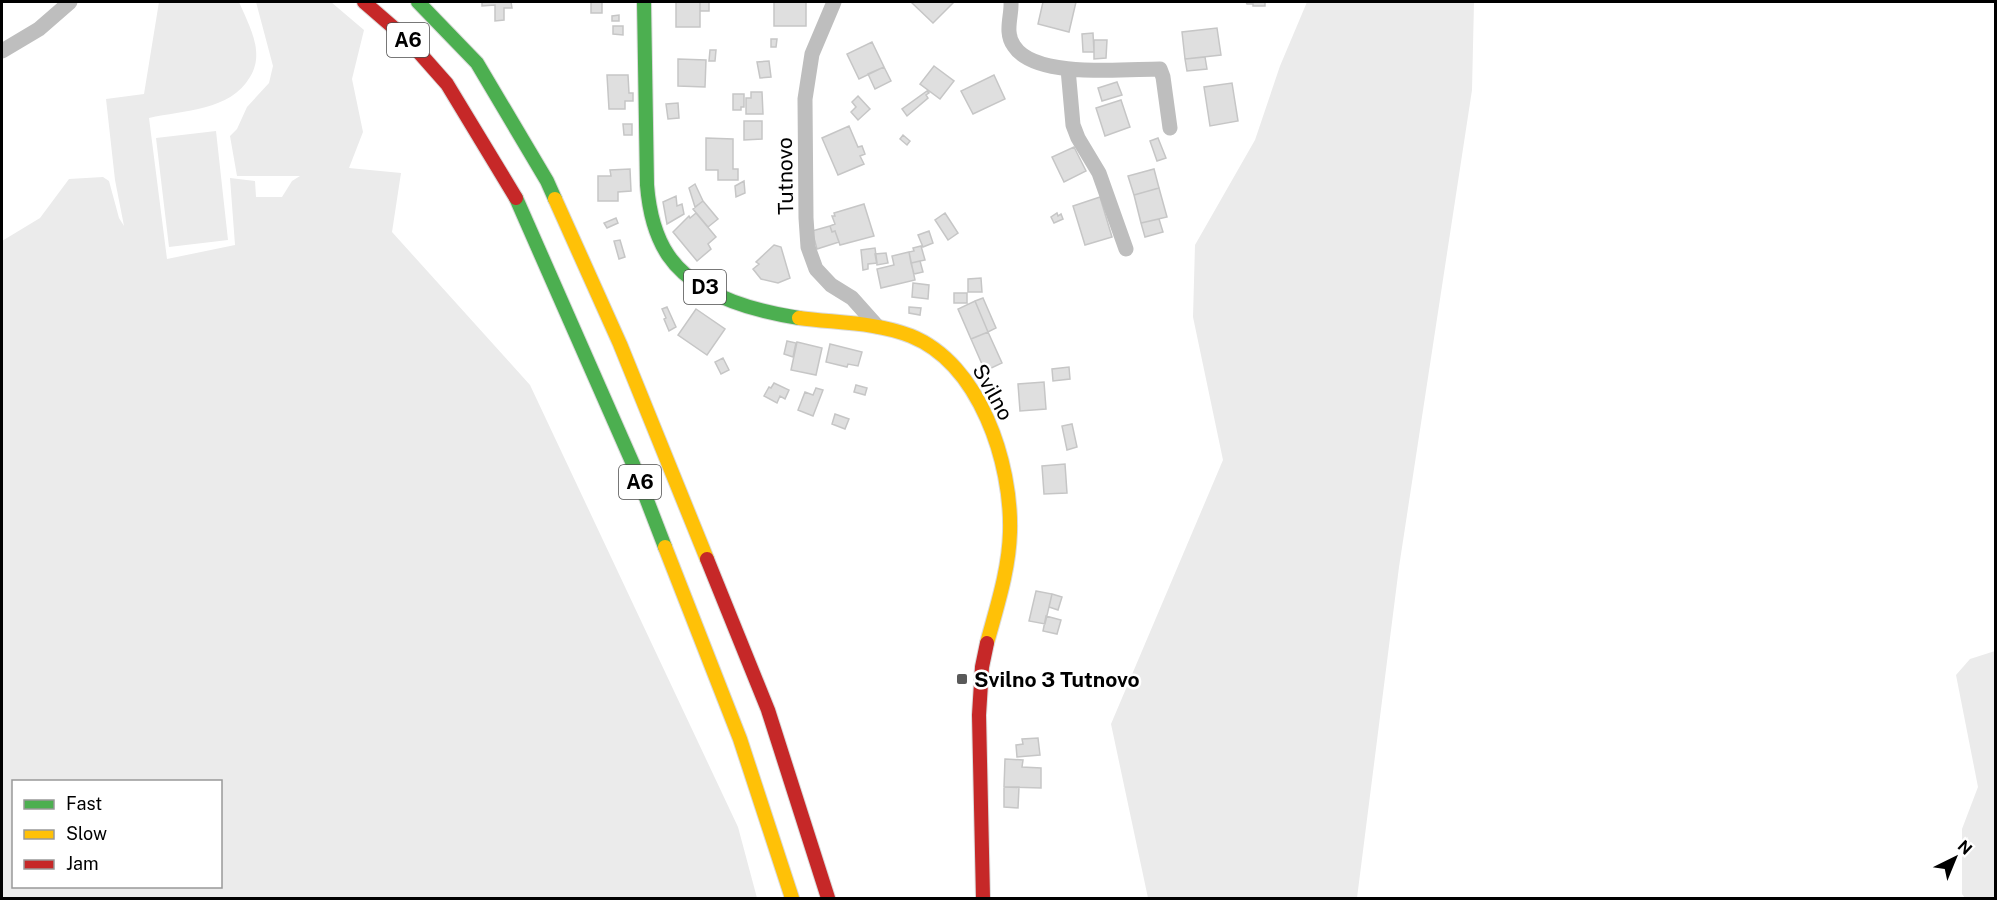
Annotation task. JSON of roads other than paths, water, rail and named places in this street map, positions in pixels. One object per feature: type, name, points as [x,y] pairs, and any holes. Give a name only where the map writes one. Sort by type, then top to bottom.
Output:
[{"type":"main road","name":"A6","points":[[364,2],[409,41],[447,84],[518,202],[633,464],[740,739],[792,898]]},
{"type":"main road","name":"A6","points":[[418,2],[477,63],[547,181],[620,344],[768,710],[828,898]]},
{"type":"main road","name":"Svilno","points":[[644,2],[647,178],[650,210],[658,237],[668,256],[694,281],[712,292],[744,304],[813,320],[896,330],[927,344],[959,372],[976,399],[991,431],[1003,463],[1011,520],[1006,569],[982,667],[979,708],[983,898]]},
{"type":"street","points":[[2,51],[39,29],[70,2]]},
{"type":"street","name":"Tutnovo","points":[[834,2],[812,54],[805,99],[808,247],[816,269],[831,285],[852,298],[877,326]]},
{"type":"street","points":[[1011,2],[1009,34],[1013,46],[1024,57],[1068,69],[1103,72],[1160,69],[1170,128]]},
{"type":"street","points":[[1068,69],[1073,125],[1099,173],[1126,249]]},
{"type":"place","name":"Svilno 3 Tutnovo","points":[[962,679]]}]
